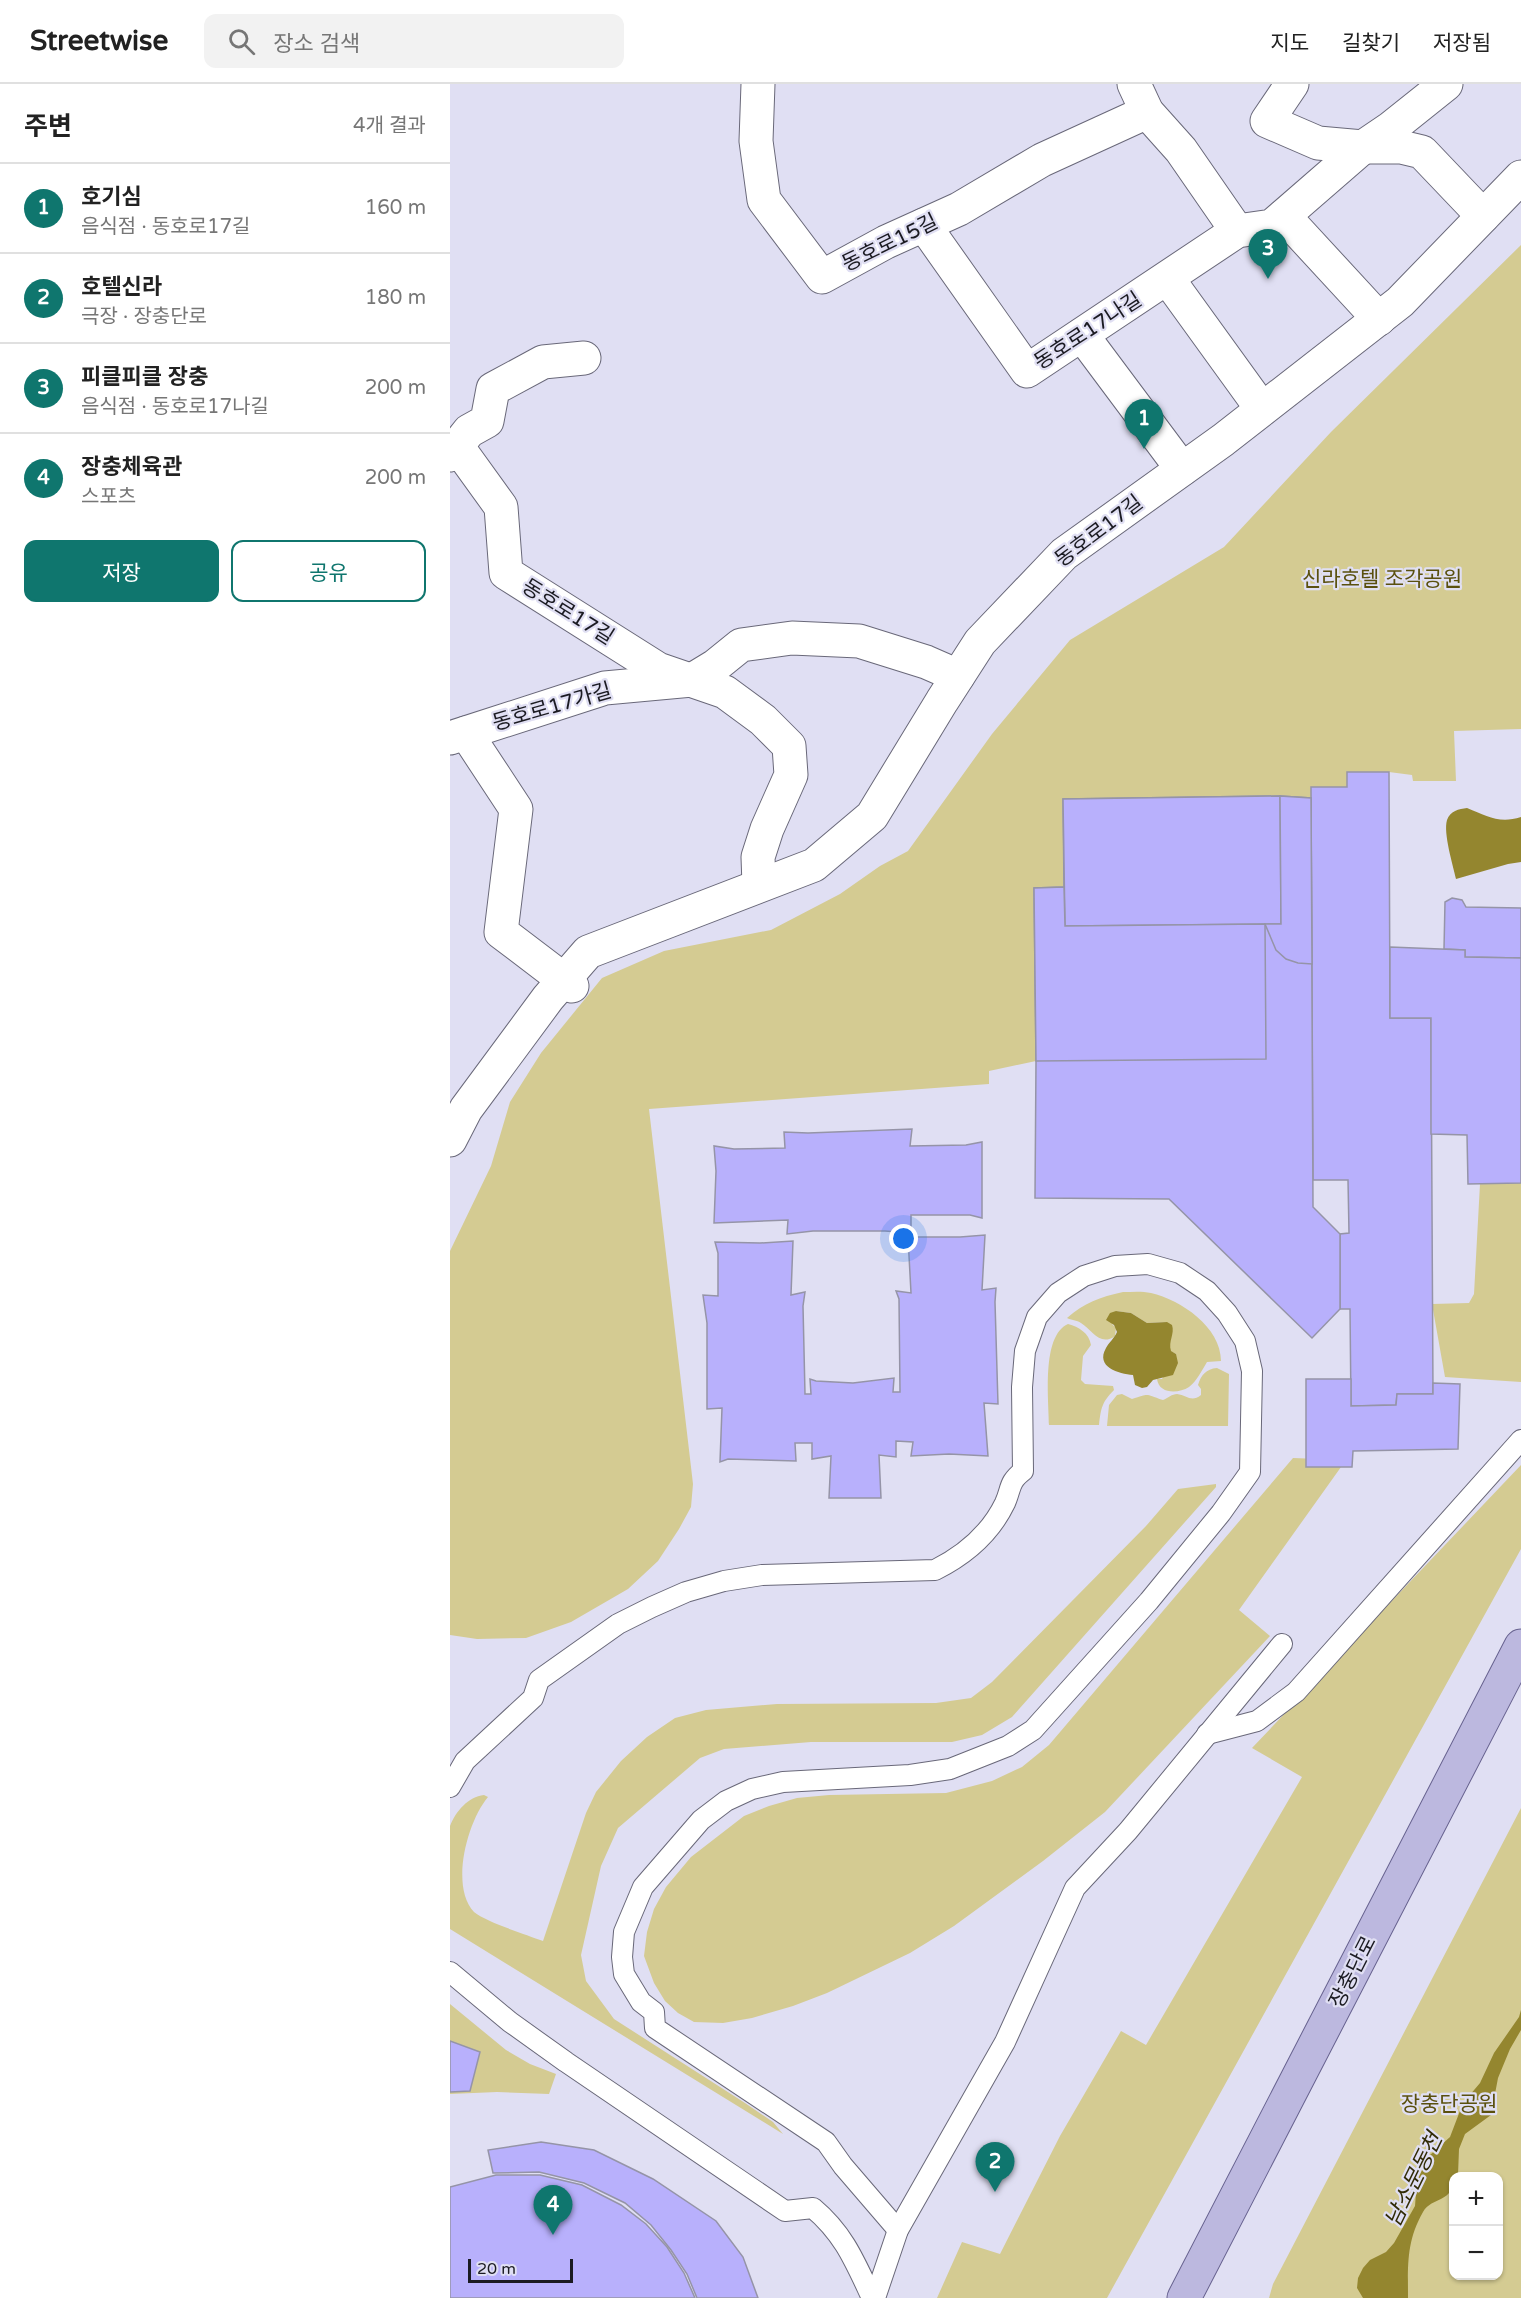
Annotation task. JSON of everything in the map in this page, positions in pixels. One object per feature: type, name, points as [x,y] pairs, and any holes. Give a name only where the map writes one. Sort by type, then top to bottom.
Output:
[{"type":"main road","name":"장충단로","points":[[1185,2298],[1521,1646]]},
{"type":"street","name":"동호로15길","points":[[758,84],[756,141],[764,200],[822,277],[886,242],[959,209],[1140,98]]},
{"type":"street","points":[[1292,84],[1267,122],[1318,143],[1363,147],[1401,147],[1422,152],[1483,216]]},
{"type":"street","name":"동호로17나길","points":[[924,225],[1027,371],[1237,231],[1272,226],[1363,147],[1446,84]]},
{"type":"street","points":[[1140,98],[1181,150],[1237,231]]},
{"type":"street","name":"동호로17길","points":[[450,1140],[466,1109],[548,998],[568,983],[588,952],[814,865],[872,816],[980,642],[1064,554],[1182,470],[1400,302],[1521,177]]},
{"type":"street","points":[[1284,216],[1379,319]]},
{"type":"street","points":[[1168,279],[1262,409]]},
{"type":"street","points":[[1082,335],[1182,470]]},
{"type":"street","points":[[453,451],[469,431],[488,421],[493,389],[543,362],[584,358]]},
{"type":"street","name":"동호로17길","points":[[453,451],[501,507],[506,573],[658,669],[725,692],[763,720],[789,746],[791,775],[767,829],[758,857],[759,885]]},
{"type":"street","points":[[692,680],[715,666],[741,645],[792,638],[859,641],[926,662],[958,676]]},
{"type":"street","name":"동호로17가길","points":[[458,736],[604,688],[692,680]]},
{"type":"street","points":[[458,736],[516,809],[501,932],[568,983]]},
{"type":"lane","points":[[450,1787],[465,1761],[532,1698],[539,1680],[618,1624],[661,1603],[686,1592],[724,1581],[762,1575],[935,1570],[958,1559],[980,1539],[993,1523],[1005,1502],[1013,1480],[1023,1471],[1022,1387],[1025,1352],[1037,1317],[1058,1293],[1084,1276],[1115,1266],[1148,1264],[1180,1273],[1208,1292],[1227,1313],[1245,1341],[1250,1361],[1252,1371],[1250,1472],[1221,1513],[1149,1601],[1033,1730],[1008,1746],[950,1769],[910,1775],[783,1782],[752,1789],[726,1801],[701,1820],[643,1887],[624,1932],[622,1957],[624,1974],[641,2002],[654,2013],[655,2028],[826,2142],[843,2166],[898,2230]]},
{"type":"lane","points":[[1207,1734],[1257,1721],[1296,1692],[1521,1440]]},
{"type":"lane","points":[[874,2298],[898,2230],[1005,2042],[1075,1888],[1128,1831],[1282,1644]]},
{"type":"lane","points":[[450,1972],[502,2015],[566,2062],[785,2211],[813,2208],[830,2222],[848,2246],[874,2298]]},
{"type":"green space","name":"신라호텔 조각공원","points":[[1521,245],[1521,729],[1454,731],[1456,781],[1413,781],[1412,775],[1389,772],[1347,787],[1311,787],[1311,798],[1280,796],[1064,887],[1034,888],[1036,1061],[989,1071],[989,1084],[649,1109],[693,1484],[691,1507],[658,1561],[628,1589],[571,1622],[526,1638],[477,1639],[450,1635],[450,1251],[491,1166],[510,1102],[541,1053],[602,978],[664,951],[771,930],[840,894],[880,866],[908,851],[992,734],[1070,640],[1224,547],[1331,432]]},
{"type":"green space","points":[[1298,963],[1312,964],[1312,1189],[1036,1061]]},
{"type":"green space","points":[[1521,1183],[1521,1382],[1445,1377],[1432,1304],[1469,1303],[1474,1294],[1480,1184]]},
{"type":"green space","points":[[1123,1292],[1151,1293],[1186,1309],[1207,1326],[1219,1349],[1221,1361],[1207,1362],[1197,1379],[1189,1387],[1175,1392],[1165,1390],[1158,1384],[1157,1379],[1162,1379],[1176,1354],[1170,1351],[1167,1322],[1147,1323],[1131,1313],[1116,1311],[1112,1324],[1116,1328],[1115,1336],[1105,1340],[1096,1336],[1079,1322],[1067,1318],[1093,1301]]},
{"type":"green space","points":[[1068,1324],[1083,1331],[1091,1345],[1083,1356],[1081,1380],[1085,1384],[1113,1386],[1114,1390],[1107,1398],[1100,1414],[1099,1425],[1049,1425],[1050,1355],[1059,1331]]},
{"type":"green space","points":[[1217,1368],[1229,1374],[1228,1426],[1107,1426],[1109,1405],[1117,1395],[1122,1394],[1132,1399],[1148,1395],[1163,1400],[1177,1394],[1189,1398],[1198,1397],[1201,1395],[1198,1385],[1202,1375]]},
{"type":"green space","points":[[1293,1458],[1346,1460],[1239,1610],[1270,1636],[1105,1812],[954,1926],[910,1953],[827,1993],[752,2018],[723,2023],[694,2022],[678,2013],[665,2001],[654,1983],[644,1956],[647,1932],[654,1909],[666,1887],[691,1857],[744,1816],[797,1798],[829,1795],[946,1793],[992,1781],[1022,1767],[1049,1745]]},
{"type":"green space","points":[[1521,1465],[1521,1549],[1107,2298],[937,2298],[962,2242],[1000,2254],[1060,2136],[1121,2031],[1146,2045],[1302,1777],[1252,1748]]},
{"type":"green space","points":[[1216,1484],[1216,1487],[1012,1717],[982,1735],[952,1742],[811,1742],[724,1749],[700,1758],[618,1828],[601,1866],[581,1955],[586,1981],[614,2019],[773,2122],[783,2134],[450,1929],[450,1826],[459,1810],[478,1796],[488,1797],[474,1822],[464,1854],[463,1887],[467,1901],[474,1912],[480,1916],[543,1941],[586,1813],[596,1792],[621,1761],[647,1737],[675,1718],[706,1710],[777,1704],[936,1703],[971,1698],[992,1682],[1146,1526],[1178,1489]]},
{"type":"green space","name":"장충단공원","points":[[1521,1808],[1521,2298],[1269,2298],[1273,2284]]},
{"type":"green space","points":[[450,2004],[506,2050],[530,2064],[556,2074],[549,2094],[497,2092],[450,2094],[450,2092],[470,2091],[480,2052],[450,2041]]},
{"type":"shaded area","points":[[1467,808],[1506,820],[1521,817],[1521,862],[1456,879],[1446,826],[1448,817],[1458,810]]},
{"type":"shaded area","points":[[1116,1311],[1131,1313],[1147,1323],[1167,1322],[1172,1325],[1170,1347],[1171,1351],[1176,1354],[1178,1363],[1173,1375],[1153,1380],[1147,1387],[1142,1388],[1135,1385],[1133,1375],[1115,1371],[1106,1365],[1103,1355],[1117,1332],[1114,1325],[1106,1320],[1110,1313]]},
{"type":"shaded area","points":[[1521,2010],[1521,2030],[1498,2078],[1491,2115],[1465,2134],[1459,2149],[1458,2172],[1449,2172],[1449,2192],[1427,2207],[1417,2223],[1409,2254],[1408,2298],[1363,2298],[1357,2288],[1358,2278],[1363,2268],[1370,2260],[1386,2252],[1394,2243],[1415,2206],[1417,2180],[1430,2155],[1450,2137],[1463,2103],[1480,2083],[1494,2053],[1519,2017]]},
{"type":"building","points":[[1347,772],[1389,772],[1390,1018],[1431,1018],[1433,1394],[1397,1394],[1396,1405],[1351,1406],[1350,1309],[1340,1309],[1340,1234],[1349,1233],[1348,1180],[1313,1180],[1311,787],[1347,787]]},
{"type":"building","points":[[1280,796],[1311,798],[1313,1207],[1340,1234],[1340,1309],[1312,1338],[1169,1199],[1035,1198],[1034,888],[1064,887],[1063,799]]},
{"type":"building","points":[[1280,796],[1281,924],[1065,926],[1063,799]]},
{"type":"building","points":[[1280,796],[1311,798],[1312,964],[1286,959],[1276,950],[1265,924],[1281,924]]},
{"type":"building","points":[[1064,887],[1065,926],[1265,924],[1266,1059],[1036,1061],[1034,888]]},
{"type":"building","points":[[1452,898],[1462,900],[1466,907],[1521,908],[1521,958],[1465,957],[1465,950],[1444,949],[1445,902]]},
{"type":"building","points":[[1390,947],[1465,950],[1465,957],[1521,958],[1521,1183],[1468,1184],[1467,1135],[1431,1134],[1431,1018],[1390,1018]]},
{"type":"building","points":[[912,1129],[910,1146],[966,1145],[982,1142],[982,1218],[970,1215],[911,1215],[911,1233],[813,1231],[787,1234],[788,1220],[714,1223],[716,1171],[714,1146],[734,1149],[785,1148],[784,1132]]},
{"type":"building","points":[[985,1235],[982,1290],[996,1288],[998,1404],[984,1403],[988,1456],[949,1454],[911,1456],[913,1442],[896,1441],[896,1457],[879,1455],[881,1498],[829,1498],[831,1456],[812,1459],[812,1443],[795,1443],[796,1461],[728,1459],[720,1462],[722,1408],[707,1409],[707,1323],[703,1295],[718,1296],[718,1253],[715,1242],[793,1241],[791,1295],[805,1292],[803,1306],[805,1394],[811,1394],[810,1379],[853,1383],[894,1378],[893,1392],[900,1392],[899,1299],[896,1291],[911,1293],[908,1237]]},
{"type":"building","points":[[1306,1379],[1351,1379],[1351,1406],[1396,1405],[1397,1394],[1433,1394],[1433,1383],[1460,1384],[1458,1449],[1353,1451],[1352,1467],[1306,1467]]},
{"type":"building","points":[[450,2041],[480,2052],[470,2091],[450,2092]]},
{"type":"building","points":[[541,2142],[594,2150],[653,2179],[716,2221],[743,2257],[758,2298],[697,2298],[687,2274],[651,2225],[625,2203],[584,2183],[539,2172],[493,2173],[488,2150]]},
{"type":"building","points":[[496,2175],[540,2175],[582,2185],[621,2205],[646,2224],[667,2247],[684,2273],[695,2298],[450,2298],[450,2187]]},
{"type":"place","name":"피클피클 장충","points":[[1268,279]]},
{"type":"place","name":"호기심","points":[[1144,449]]},
{"type":"place","name":"호텔신라","points":[[995,2192]]},
{"type":"place","name":"장충체육관","points":[[553,2235]]},
{"type":"water label","name":"남소문동천","points":[[1414,2180]]}]
